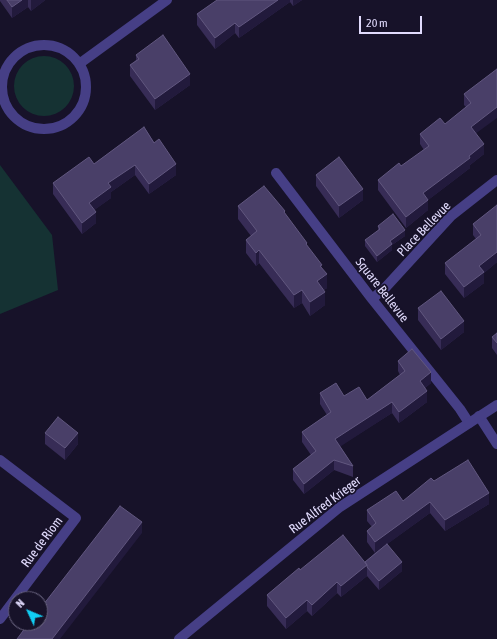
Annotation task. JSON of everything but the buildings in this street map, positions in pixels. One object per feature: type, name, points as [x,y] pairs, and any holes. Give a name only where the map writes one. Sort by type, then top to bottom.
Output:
[{"type":"street","points":[[79,64],[167,0]]},
{"type":"street","points":[[45,45],[58,47],[70,54],[79,64],[85,76],[86,90],[82,104],[74,116],[63,124],[50,128],[36,128],[22,123],[12,114],[5,102],[2,89],[4,75],[9,63],[19,53],[31,47],[45,45]]},
{"type":"street","name":"Square Bellevue","points":[[276,173],[372,299],[460,409],[469,423]]},
{"type":"street","name":"Place Bellevue","points":[[372,299],[385,288],[451,216],[497,180]]},
{"type":"street","name":"Rue Alfred Krieger","points":[[179,639],[340,507],[497,405]]},
{"type":"street","points":[[479,416],[497,444]]},
{"type":"street","name":"Rue de Riom","points":[[0,460],[76,518],[0,619]]},
{"type":"green space","points":[[44,56],[60,61],[65,65],[69,70],[74,86],[69,102],[65,107],[60,111],[44,116],[28,111],[23,107],[19,102],[14,86],[19,70],[23,65],[28,61]]},
{"type":"green space","points":[[0,165],[52,235],[58,290],[0,314]]}]
